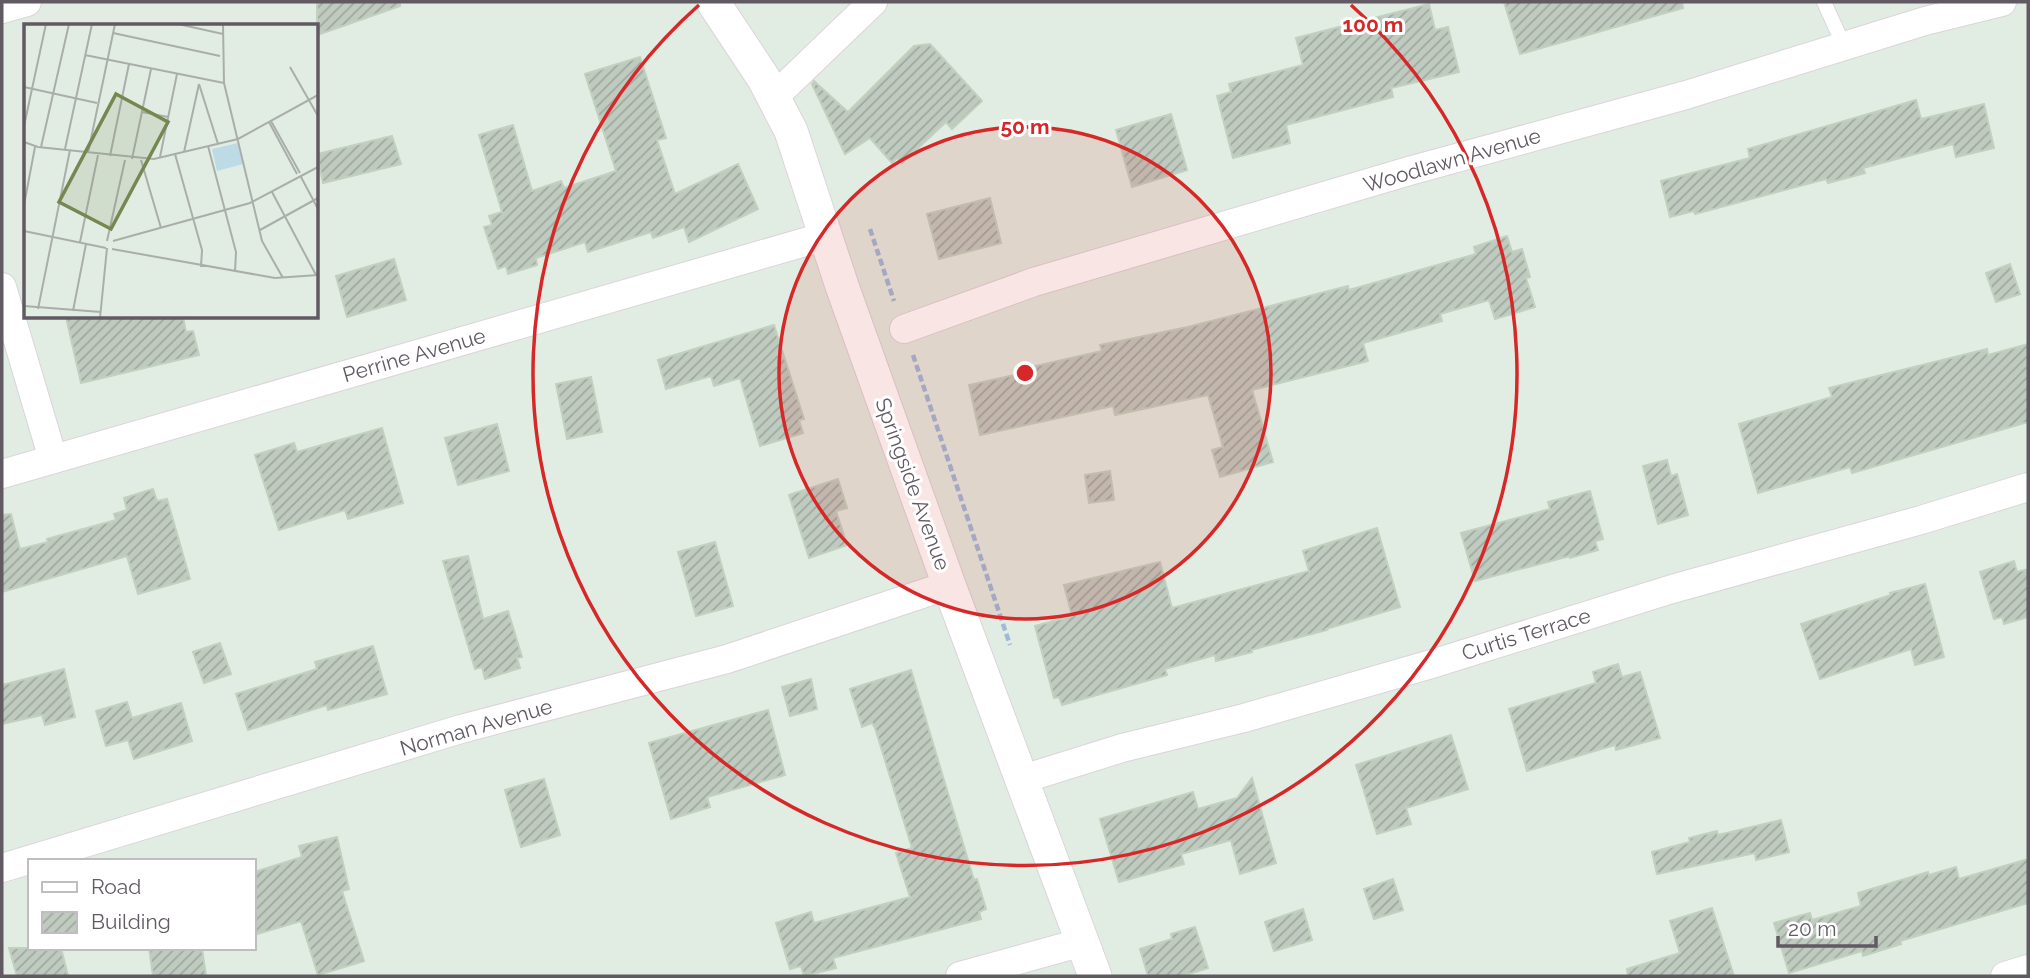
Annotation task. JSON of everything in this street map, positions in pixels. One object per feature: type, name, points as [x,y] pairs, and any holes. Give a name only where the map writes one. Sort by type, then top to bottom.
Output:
[{"type":"street","points":[[2,9],[27,2]]},
{"type":"street","name":"Springside Avenue","points":[[713,2],[729,23],[774,97],[791,131],[949,584],[1095,976]]},
{"type":"street","points":[[774,97],[873,2]]},
{"type":"street","name":"Woodlawn Avenue","points":[[904,329],[1034,282],[1409,172],[1686,95],[1925,21],[2002,2]]},
{"type":"street","name":"Perrine Avenue","points":[[2,474],[826,236]]},
{"type":"street","points":[[2,287],[53,458]]},
{"type":"street","name":"Curtis Terrace","points":[[1023,779],[1122,748],[1244,718],[1397,674],[1672,589],[1921,520],[2028,487]]},
{"type":"street","name":"Norman Avenue","points":[[32,859],[461,729],[727,659],[949,584]]},
{"type":"street","name":"Norman Avenue","points":[[2,868],[28,860]]},
{"type":"street","points":[[960,976],[1083,942]]},
{"type":"street","points":[[2005,976],[2028,969]]},
{"type":"lane","points":[[1824,2],[1844,46]]},
{"type":"path","points":[[870,229],[1010,645]]},
{"type":"building","points":[[317,2],[400,2],[400,6],[318,35]]},
{"type":"building","points":[[1504,2],[1682,2],[1683,8],[1520,54]]},
{"type":"building","points":[[1429,4],[1435,30],[1448,27],[1459,72],[1391,88],[1393,97],[1286,125],[1290,143],[1233,158],[1217,96],[1231,92],[1229,84],[1303,65],[1296,38]]},
{"type":"building","points":[[930,44],[982,101],[952,129],[946,122],[902,163],[897,158],[892,163],[870,138],[845,154],[812,84],[814,81],[848,112],[914,46]]},
{"type":"building","points":[[640,57],[666,138],[657,140],[675,194],[738,164],[758,209],[689,242],[684,227],[653,238],[651,232],[588,252],[585,242],[536,258],[537,265],[508,274],[506,266],[498,269],[484,227],[492,225],[489,216],[502,212],[479,135],[513,125],[532,191],[561,181],[564,188],[616,171],[585,74]]},
{"type":"building","points":[[1916,100],[1921,119],[1984,104],[1994,148],[1956,157],[1953,144],[1863,168],[1865,173],[1828,183],[1826,179],[1695,214],[1694,211],[1670,217],[1661,181],[1750,158],[1748,149]]},
{"type":"building","points":[[1171,114],[1187,170],[1132,187],[1116,130]]},
{"type":"building","points":[[392,136],[401,164],[323,183],[318,154]]},
{"type":"building","points":[[990,198],[1001,243],[939,259],[927,214]]},
{"type":"building","points":[[1507,236],[1512,252],[1522,249],[1530,277],[1526,278],[1535,307],[1495,319],[1489,300],[1440,314],[1442,321],[1363,343],[1368,361],[1252,390],[1273,462],[1220,477],[1212,450],[1223,447],[1208,395],[1115,415],[1113,406],[980,435],[969,385],[1028,372],[1027,368],[1102,351],[1100,345],[1188,327],[1348,286],[1349,290],[1476,254],[1474,247]]},
{"type":"building","points":[[394,259],[406,300],[347,317],[336,276]]},
{"type":"building","points":[[2010,264],[2020,294],[1996,302],[1986,273]]},
{"type":"building","points":[[66,318],[183,318],[186,332],[193,331],[199,355],[81,383]]},
{"type":"building","points":[[774,325],[804,419],[799,420],[803,433],[760,446],[740,378],[714,386],[711,376],[666,389],[658,360]]},
{"type":"building","points":[[2028,344],[2028,422],[1852,473],[1850,467],[1758,493],[1739,424],[1832,397],[1829,388],[1987,349],[1988,355]]},
{"type":"building","points":[[591,377],[602,432],[567,439],[556,384]]},
{"type":"building","points":[[497,424],[509,471],[458,485],[445,438]]},
{"type":"building","points":[[382,428],[403,503],[348,519],[345,510],[279,530],[255,455],[294,443],[297,452]]},
{"type":"building","points":[[1667,460],[1671,476],[1677,474],[1688,515],[1658,524],[1643,466]]},
{"type":"building","points":[[1110,471],[1114,500],[1089,503],[1085,475]]},
{"type":"building","points":[[838,479],[847,508],[836,511],[847,545],[809,558],[789,495]]},
{"type":"building","points":[[153,489],[157,501],[167,499],[190,579],[138,594],[127,556],[2,592],[2,515],[11,514],[20,549],[116,520],[114,514],[127,510],[124,498]]},
{"type":"building","points":[[1590,491],[1603,539],[1595,541],[1598,550],[1475,581],[1461,533],[1550,509],[1548,502]]},
{"type":"building","points":[[1377,528],[1400,607],[1251,650],[1252,652],[1216,661],[1215,655],[1165,669],[1167,675],[1062,705],[1059,697],[1054,698],[1035,626],[1072,616],[1064,585],[1160,562],[1172,608],[1309,571],[1303,551]]},
{"type":"building","points":[[715,542],[733,606],[696,616],[678,552]]},
{"type":"building","points":[[468,556],[483,619],[508,611],[522,657],[517,658],[520,668],[485,679],[482,667],[475,669],[443,561]]},
{"type":"building","points":[[2014,561],[2017,572],[2028,569],[2028,617],[2004,624],[2002,617],[1994,619],[1980,572]]},
{"type":"building","points":[[1925,584],[1944,657],[1915,665],[1911,649],[1820,679],[1801,624],[1891,595],[1890,593]]},
{"type":"building","points":[[220,643],[231,674],[204,683],[193,652]]},
{"type":"building","points":[[373,646],[387,694],[328,710],[327,705],[248,730],[236,694],[317,669],[315,662]]},
{"type":"building","points":[[1618,664],[1622,677],[1640,672],[1660,738],[1616,750],[1615,745],[1527,771],[1509,709],[1596,683],[1593,672]]},
{"type":"building","points":[[64,669],[75,717],[45,725],[42,715],[2,724],[2,685]]},
{"type":"building","points":[[911,670],[974,880],[977,879],[986,909],[979,912],[981,919],[833,958],[836,968],[804,976],[801,966],[790,969],[776,923],[811,912],[814,923],[910,897],[896,853],[912,848],[875,728],[872,723],[862,727],[850,689]]},
{"type":"building","points":[[811,679],[817,709],[790,716],[782,687]]},
{"type":"building","points":[[127,702],[132,718],[181,703],[192,741],[134,759],[128,740],[106,746],[96,711]]},
{"type":"building","points":[[768,710],[785,775],[707,797],[710,807],[671,819],[649,743]]},
{"type":"building","points":[[1451,735],[1468,789],[1406,808],[1411,824],[1377,834],[1356,765]]},
{"type":"building","points":[[1252,778],[1276,863],[1240,874],[1231,840],[1181,854],[1184,864],[1119,882],[1100,819],[1193,792],[1198,809],[1237,798]]},
{"type":"building","points":[[544,779],[560,835],[521,847],[505,790]]},
{"type":"building","points":[[1781,820],[1789,852],[1756,860],[1755,853],[1657,874],[1652,852],[1690,842],[1689,838],[1717,831],[1718,835]]},
{"type":"building","points":[[337,837],[349,889],[342,891],[364,961],[318,975],[301,921],[256,934],[256,871],[302,857],[299,846]]},
{"type":"building","points":[[2028,859],[2028,903],[1900,941],[1901,944],[1863,956],[1862,951],[1789,973],[1774,923],[1810,913],[1812,920],[1861,906],[1858,893],[1928,872],[1929,875],[1956,867],[1959,879]]},
{"type":"building","points":[[1393,879],[1403,910],[1374,919],[1364,889]]},
{"type":"building","points":[[1712,908],[1734,976],[1628,976],[1627,969],[1680,953],[1670,921]]},
{"type":"building","points":[[1303,909],[1312,940],[1274,951],[1265,922]]},
{"type":"building","points":[[1195,927],[1208,968],[1182,976],[1148,976],[1140,949],[1172,939],[1171,934]]},
{"type":"building","points":[[9,948],[62,950],[68,976],[17,976]]},
{"type":"building","points":[[149,950],[202,950],[206,976],[153,976]]}]
